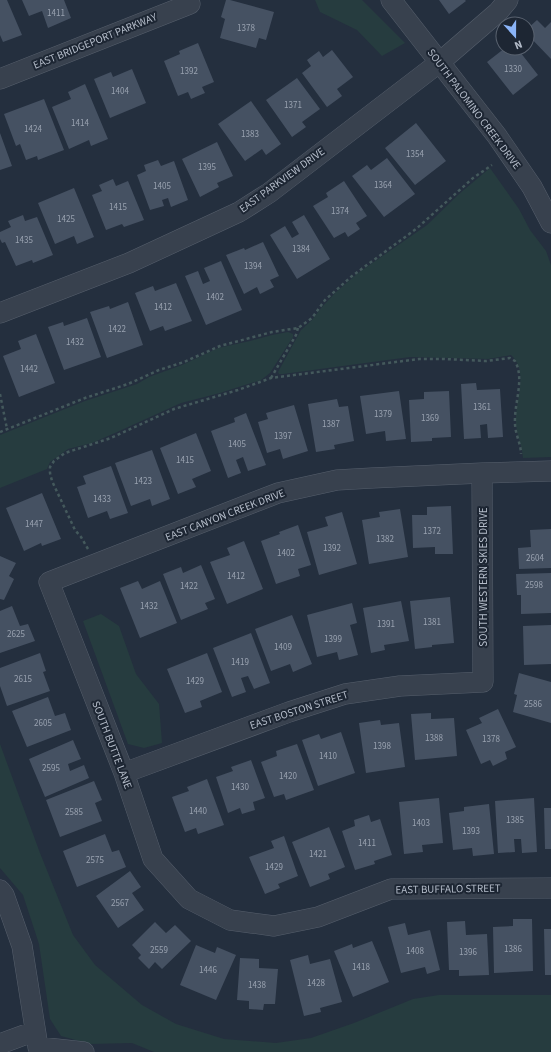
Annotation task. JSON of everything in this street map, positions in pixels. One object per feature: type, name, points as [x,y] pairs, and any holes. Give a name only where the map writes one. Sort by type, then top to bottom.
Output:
[{"type":"street","name":"SOUTH PALOMINO CREEK DRIVE","points":[[391,0],[497,136],[532,188],[551,223]]},
{"type":"street","name":"EAST PARKVIEW DRIVE","points":[[0,313],[129,263],[239,212],[268,193],[440,62],[498,12],[508,0]]},
{"type":"street","name":"EAST BRIDGEPORT PARKWAY","points":[[0,79],[189,2]]},
{"type":"street","name":"EAST CANYON CREEK DRIVE","points":[[49,582],[278,493],[337,480],[551,471]]},
{"type":"street","name":"SOUTH WESTERN SKIES DRIVE","points":[[482,473],[483,682]]},
{"type":"street","name":"SOUTH BUTTE LANE","points":[[49,582],[124,773],[153,859],[189,899]]},
{"type":"street","name":"EAST BOSTON STREET","points":[[124,773],[289,712],[345,694],[400,686],[483,682]]},
{"type":"street","name":"EAST BUFFALO STREET","points":[[189,899],[230,920],[274,926],[318,917],[391,890],[551,888]]},
{"type":"street","points":[[0,890],[4,895],[22,946],[38,1047],[84,1052]]},
{"type":"street","points":[[0,1044],[35,1031]]},
{"type":"path","points":[[0,432],[85,398],[128,384],[220,346],[272,332],[298,328],[312,318],[325,300],[352,276],[416,229],[473,178],[492,165]]},
{"type":"path","points":[[271,378],[296,335],[298,328]]},
{"type":"path","points":[[89,551],[85,542],[75,530],[52,481],[50,467],[54,462],[66,453],[111,438],[174,409],[238,390],[271,378],[419,359],[486,361],[510,358],[515,360],[520,375],[515,426],[521,451],[521,460]]},
{"type":"path","points":[[0,394],[7,429]]},
{"type":"green space","points":[[315,0],[362,0],[405,43],[382,56],[357,30],[320,12]]},
{"type":"green space","points":[[490,168],[519,209],[530,230],[546,251],[551,265],[551,457],[523,458],[516,424],[520,388],[520,370],[517,362],[511,355],[488,359],[410,357],[283,374],[279,374],[278,372],[301,330],[312,320],[336,292],[358,273],[427,225],[459,194]]},
{"type":"green space","points":[[288,332],[293,334],[293,337],[270,373],[261,380],[181,403],[92,443],[68,449],[50,462],[47,469],[0,488],[0,435],[85,401],[137,384],[149,377],[182,365],[218,348]]},
{"type":"green space","points":[[101,614],[119,626],[136,674],[159,704],[162,743],[144,748],[128,744],[83,621]]},
{"type":"green space","points":[[0,744],[40,853],[73,935],[95,965],[142,1005],[176,1024],[224,1039],[276,1043],[311,1038],[354,1023],[413,999],[439,995],[551,995],[551,1052],[154,1052],[132,1043],[90,1044],[61,1036],[50,1019],[39,944],[23,895],[0,868]]},
{"type":"building","points":[[0,0],[7,0],[22,35],[3,42],[0,35]]},
{"type":"building","points":[[22,0],[64,0],[71,18],[48,28],[42,11],[29,16]]},
{"type":"building","points":[[226,0],[274,12],[266,40],[259,38],[256,48],[220,38],[225,19],[221,17]]},
{"type":"building","points":[[439,0],[465,0],[466,1],[449,14]]},
{"type":"building","points":[[537,20],[545,28],[551,22],[551,59],[535,42],[535,22]]},
{"type":"building","points":[[198,43],[214,82],[202,87],[205,93],[191,99],[188,92],[178,96],[164,61],[180,54],[179,51]]},
{"type":"building","points":[[332,50],[353,77],[337,89],[342,96],[327,107],[302,73],[311,66],[307,60],[319,51],[323,57]]},
{"type":"building","points":[[495,56],[523,56],[538,75],[513,95],[487,62]]},
{"type":"building","points":[[132,69],[146,103],[110,118],[94,79],[111,72],[113,77]]},
{"type":"building","points":[[297,78],[320,109],[302,122],[306,127],[292,137],[266,100]]},
{"type":"building","points":[[85,84],[108,139],[91,146],[89,140],[69,149],[52,107],[71,99],[68,92]]},
{"type":"building","points":[[44,99],[64,150],[38,160],[37,156],[26,160],[20,144],[16,146],[4,114]]},
{"type":"building","points":[[251,101],[281,144],[266,155],[262,149],[245,161],[218,124]]},
{"type":"building","points":[[416,123],[446,161],[415,185],[385,148]]},
{"type":"building","points":[[0,133],[12,166],[0,170]]},
{"type":"building","points":[[217,142],[233,176],[217,183],[219,187],[200,197],[182,159]]},
{"type":"building","points":[[387,158],[415,194],[384,217],[352,176],[367,165],[371,170]]},
{"type":"building","points":[[158,160],[161,166],[174,161],[188,200],[171,207],[168,198],[162,200],[164,206],[150,210],[137,175],[146,171],[144,165]]},
{"type":"building","points":[[113,179],[116,186],[128,181],[144,220],[124,227],[122,224],[106,230],[92,195],[102,191],[99,185]]},
{"type":"building","points":[[344,181],[367,216],[356,223],[360,229],[348,237],[345,232],[334,238],[313,206],[328,197],[326,193]]},
{"type":"building","points":[[74,188],[94,237],[77,244],[74,236],[55,244],[38,203]]},
{"type":"building","points":[[23,215],[25,221],[37,217],[53,255],[33,263],[32,260],[16,266],[5,242],[2,243],[0,239],[0,232],[11,227],[8,221]]},
{"type":"building","points":[[304,215],[330,259],[297,279],[270,235],[285,226],[292,238],[299,234],[292,222]]},
{"type":"building","points":[[263,242],[279,276],[270,280],[274,287],[260,294],[257,287],[244,294],[226,255],[244,248],[245,250]]},
{"type":"building","points":[[221,261],[242,310],[206,325],[185,276],[198,271],[203,284],[210,281],[204,268]]},
{"type":"building","points":[[176,283],[192,321],[165,331],[163,326],[150,331],[135,293],[153,286],[155,291]]},
{"type":"building","points":[[128,302],[143,345],[107,358],[90,312],[109,306],[110,309]]},
{"type":"building","points":[[87,318],[101,357],[64,370],[48,327],[63,322],[64,326]]},
{"type":"building","points":[[36,334],[55,383],[19,397],[3,356],[21,349],[18,341]]},
{"type":"building","points":[[476,383],[477,390],[500,389],[503,437],[488,438],[487,424],[480,425],[481,438],[464,439],[461,384]]},
{"type":"building","points":[[399,391],[406,439],[386,441],[385,431],[366,434],[360,396]]},
{"type":"building","points":[[449,391],[451,437],[432,438],[432,441],[411,442],[409,400],[424,399],[424,392]]},
{"type":"building","points":[[337,399],[339,407],[348,406],[354,441],[334,445],[335,449],[316,452],[308,404]]},
{"type":"building","points":[[294,405],[308,451],[283,459],[280,449],[267,453],[258,422],[268,419],[266,413]]},
{"type":"building","points":[[246,413],[266,465],[248,471],[243,457],[236,460],[241,473],[228,478],[211,431],[235,422],[234,418]]},
{"type":"building","points":[[196,433],[211,471],[192,479],[196,487],[178,494],[160,448]]},
{"type":"building","points":[[152,450],[170,499],[152,506],[150,499],[131,506],[115,463]]},
{"type":"building","points":[[111,466],[128,513],[110,519],[107,511],[88,518],[77,487],[86,484],[83,476]]},
{"type":"building","points":[[42,493],[61,539],[42,546],[41,543],[24,551],[6,508]]},
{"type":"building","points":[[451,506],[453,554],[435,554],[435,547],[413,548],[412,515],[427,515],[427,507]]},
{"type":"building","points":[[400,509],[408,557],[369,564],[362,520],[380,517],[379,512]]},
{"type":"building","points":[[342,512],[357,564],[319,575],[307,532],[328,526],[325,517]]},
{"type":"building","points":[[298,525],[311,565],[298,569],[300,576],[276,584],[261,541]]},
{"type":"building","points":[[551,529],[551,568],[519,569],[518,548],[531,547],[530,530]]},
{"type":"building","points":[[244,541],[263,589],[227,604],[210,562],[230,555],[227,548]]},
{"type":"building","points":[[0,556],[16,563],[9,576],[14,579],[4,600],[0,599]]},
{"type":"building","points":[[201,565],[215,599],[205,603],[208,609],[181,620],[163,574],[181,567],[183,573]]},
{"type":"building","points":[[551,573],[551,613],[521,614],[521,595],[517,595],[516,574]]},
{"type":"building","points":[[138,581],[142,589],[160,581],[177,623],[140,638],[120,588]]},
{"type":"building","points":[[450,597],[454,643],[432,645],[432,647],[415,649],[410,601]]},
{"type":"building","points":[[401,601],[409,641],[384,645],[385,650],[371,653],[363,608]]},
{"type":"building","points":[[352,603],[357,623],[350,625],[358,655],[339,660],[337,652],[317,657],[307,615]]},
{"type":"building","points":[[12,606],[20,626],[28,624],[35,641],[0,653],[0,611]]},
{"type":"building","points":[[292,615],[312,664],[293,672],[290,664],[271,671],[255,629]]},
{"type":"building","points":[[551,625],[551,664],[524,665],[523,626]]},
{"type":"building","points":[[251,633],[270,683],[254,689],[248,676],[241,678],[246,692],[232,697],[213,648]]},
{"type":"building","points":[[40,653],[46,671],[43,672],[50,691],[7,706],[0,686],[0,668]]},
{"type":"building","points":[[207,653],[222,692],[200,701],[202,707],[185,713],[167,669]]},
{"type":"building","points":[[519,673],[551,682],[551,723],[513,712],[517,695],[514,694]]},
{"type":"building","points":[[48,697],[55,716],[65,713],[71,730],[27,747],[12,711]]},
{"type":"building","points":[[498,709],[516,747],[505,752],[507,759],[493,766],[490,760],[481,764],[466,730],[482,723],[479,718]]},
{"type":"building","points":[[431,713],[431,719],[454,718],[457,756],[415,760],[411,714]]},
{"type":"building","points":[[380,720],[381,725],[399,723],[405,767],[366,773],[359,723]]},
{"type":"building","points":[[341,732],[355,773],[318,786],[302,740],[319,734],[321,739]]},
{"type":"building","points":[[73,740],[81,759],[68,764],[70,771],[84,765],[89,778],[45,797],[29,759]]},
{"type":"building","points":[[297,744],[314,790],[286,800],[284,794],[274,797],[261,762],[277,756],[276,751]]},
{"type":"building","points":[[251,760],[265,798],[253,802],[255,810],[242,814],[240,808],[228,813],[216,777],[233,771],[231,767]]},
{"type":"building","points":[[207,779],[224,825],[198,834],[196,828],[185,832],[172,797],[189,791],[187,787]]},
{"type":"building","points":[[94,781],[102,800],[95,803],[102,821],[60,837],[46,800]]},
{"type":"building","points":[[439,798],[443,843],[422,845],[423,852],[404,854],[399,802]]},
{"type":"building","points":[[534,798],[537,852],[522,853],[521,839],[514,839],[515,852],[498,853],[495,801]]},
{"type":"building","points":[[489,804],[494,854],[473,856],[472,848],[453,850],[449,813],[464,811],[464,807]]},
{"type":"building","points":[[544,808],[551,808],[551,849],[545,849]]},
{"type":"building","points":[[369,815],[371,822],[380,819],[392,855],[374,861],[375,864],[355,870],[342,831],[355,826],[354,820]]},
{"type":"building","points":[[329,827],[345,867],[328,874],[330,879],[310,887],[292,842]]},
{"type":"building","points":[[105,834],[112,852],[119,850],[126,867],[77,887],[63,851]]},
{"type":"building","points":[[284,836],[298,876],[278,884],[280,888],[265,894],[249,857],[274,848],[271,841]]},
{"type":"building","points":[[130,871],[141,887],[132,893],[144,910],[118,928],[96,896]]},
{"type":"building","points":[[513,919],[532,919],[533,971],[494,973],[493,927],[513,926]]},
{"type":"building","points":[[465,921],[466,935],[487,934],[489,975],[459,976],[459,970],[449,970],[447,922]]},
{"type":"building","points":[[155,922],[166,933],[175,925],[191,941],[162,969],[155,962],[149,969],[138,958],[141,955],[132,945]]},
{"type":"building","points":[[405,923],[408,935],[430,930],[440,970],[427,974],[425,967],[401,973],[388,927]]},
{"type":"building","points":[[544,929],[551,929],[551,975],[545,975]]},
{"type":"building","points":[[372,941],[389,982],[353,997],[334,951],[352,944],[353,948]]},
{"type":"building","points":[[196,945],[215,953],[217,947],[236,955],[216,1000],[180,985]]},
{"type":"building","points":[[308,955],[310,964],[330,959],[342,1002],[320,1008],[321,1012],[304,1016],[290,960]]},
{"type":"building","points":[[240,958],[259,959],[259,968],[278,969],[275,1004],[264,1004],[263,1010],[249,1009],[249,1001],[237,1000]]}]
